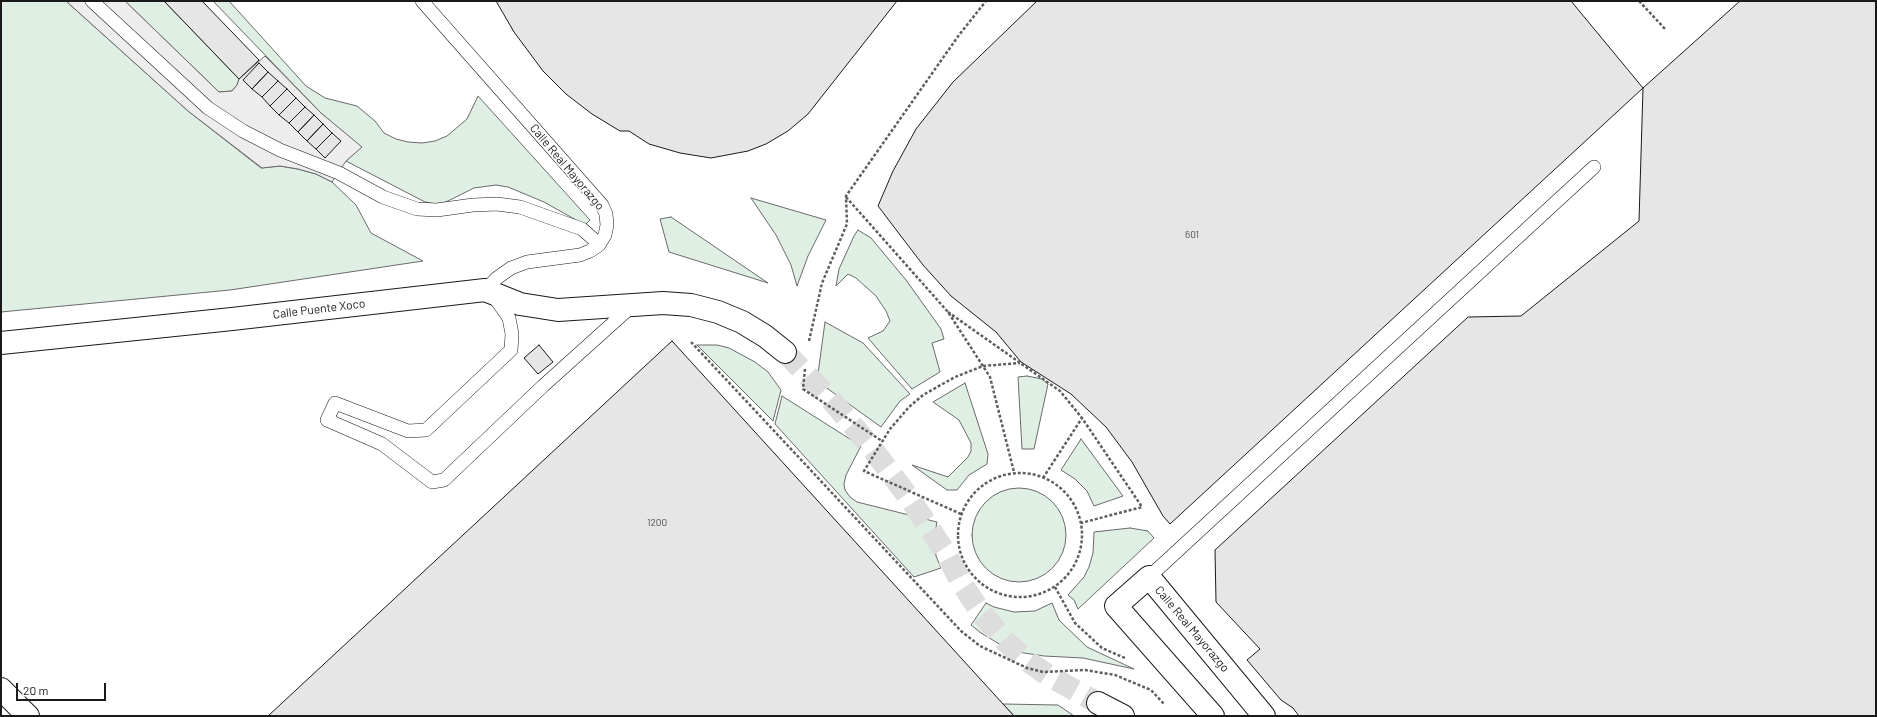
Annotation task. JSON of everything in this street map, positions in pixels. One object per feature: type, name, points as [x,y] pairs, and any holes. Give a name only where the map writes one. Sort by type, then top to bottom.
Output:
[{"type":"street","name":"Calle Puente Xoco","points":[[1,343],[232,319],[485,290],[520,304],[558,310],[635,304]]},
{"type":"street","points":[[635,304],[663,303],[690,305],[718,312],[742,322],[785,352]]},
{"type":"street","name":"Calle Real Mayorazgo","points":[[1213,716],[1116,606],[1149,578],[1264,716]]},
{"type":"street","points":[[1,689],[28,716]]},
{"type":"street","points":[[1098,703],[1123,716]]},
{"type":"lane","points":[[92,1],[208,108],[243,131],[280,150],[339,173],[383,197],[417,209],[437,210],[489,204],[520,207],[582,229],[599,244],[590,251],[580,255],[527,262],[511,268],[497,278],[485,290],[495,298],[509,318],[512,334],[511,350],[426,430],[408,431],[334,403],[327,420],[382,444],[432,482],[444,480],[543,386],[635,304]]},
{"type":"lane","name":"Calle Real Mayorazgo","points":[[422,1],[602,205],[606,214],[607,225],[605,235],[599,244]]},
{"type":"lane","points":[[1149,578],[1594,167]]},
{"type":"path","points":[[808,348],[814,311],[822,283],[847,224],[846,196],[959,35],[986,1]]},
{"type":"path","points":[[1639,1],[1666,30]]},
{"type":"path","points":[[846,196],[948,312],[990,377],[1014,472]]},
{"type":"path","points":[[948,312],[1021,362],[1060,391],[1082,418],[1142,507],[1081,523]]},
{"type":"path","points":[[691,342],[962,631],[980,646],[1027,668],[1043,672],[1085,670],[1115,675],[1150,690],[1166,706]]},
{"type":"path","points":[[961,514],[864,471],[882,441],[900,417],[923,395],[955,377],[983,366],[1021,362]]},
{"type":"path","points":[[806,365],[804,389],[882,441]]},
{"type":"path","points":[[1043,478],[1082,418]]},
{"type":"path","points":[[1014,472],[1035,474],[1054,482],[1070,496],[1079,514],[1083,534],[1080,555],[1070,573],[1055,587],[1036,596],[1016,598],[996,593],[978,582],[965,565],[958,546],[958,525],[964,506],[977,489],[994,478],[1014,472]]},
{"type":"path","points":[[1055,587],[1071,617],[1084,631],[1102,648],[1128,659]]},
{"type":"green space","points":[[1,1],[66,1],[188,111],[261,168],[280,166],[298,169],[316,174],[332,182],[356,205],[371,233],[423,261],[230,290],[1,312]]},
{"type":"green space","points":[[125,1],[164,1],[239,79],[237,85],[232,91],[219,92]]},
{"type":"green space","points":[[213,1],[229,1],[306,86],[325,98],[357,106],[375,121],[384,133],[396,139],[422,143],[435,141],[447,136],[467,119],[478,96],[590,220],[585,225],[544,202],[508,187],[496,185],[474,188],[446,202],[435,204],[425,202],[346,161],[361,147],[321,113]]},
{"type":"green space","points":[[751,198],[826,220],[808,256],[797,286],[791,265],[776,235]]},
{"type":"green space","points":[[671,217],[768,283],[669,252],[660,219]]},
{"type":"green space","points":[[858,230],[871,238],[906,280],[941,329],[944,339],[932,343],[940,372],[912,389],[868,338],[883,331],[890,321],[886,311],[876,296],[856,278],[848,274],[836,286],[839,269]]},
{"type":"green space","points":[[825,322],[863,343],[910,394],[900,401],[881,427],[817,381]]},
{"type":"green space","points":[[697,345],[717,345],[729,348],[755,362],[768,372],[781,390],[773,421]]},
{"type":"green space","points":[[1027,376],[1042,379],[1048,384],[1034,449],[1022,449],[1018,377]]},
{"type":"green space","points":[[965,383],[988,454],[987,464],[969,475],[957,490],[947,490],[912,465],[948,477],[968,457],[971,451],[971,443],[959,420],[933,402]]},
{"type":"green space","points":[[782,396],[861,446],[846,475],[844,484],[845,490],[850,497],[857,502],[937,522],[934,538],[936,556],[941,568],[914,577],[775,424]]},
{"type":"green space","points":[[1081,439],[1123,496],[1094,506],[1087,491],[1075,479],[1061,470]]},
{"type":"green space","points":[[1019,488],[1037,492],[1052,502],[1062,517],[1066,535],[1062,553],[1052,568],[1037,578],[1019,582],[1001,578],[986,568],[976,553],[972,535],[976,517],[986,502],[1001,492]]},
{"type":"green space","points":[[1130,528],[1148,531],[1154,538],[1078,609],[1074,600],[1068,595],[1084,577],[1089,567],[1093,553],[1094,532]]},
{"type":"green space","points":[[986,603],[994,607],[1014,612],[1035,611],[1052,603],[1059,620],[1087,647],[1134,669],[1083,658],[1044,656],[1011,651],[981,633],[971,625]]},
{"type":"green space","points":[[1003,704],[1058,705],[1074,716],[1014,716]]},
{"type":"shaded area","points":[[66,1],[125,1],[219,92],[232,91],[237,85],[239,79],[265,56],[321,113],[362,147],[346,161],[332,182],[316,174],[298,169],[280,166],[262,168],[188,111]]},
{"type":"building","points":[[164,1],[202,1],[259,60],[239,79]]},
{"type":"building","points":[[496,1],[897,1],[808,114],[788,131],[766,144],[748,151],[711,158],[680,153],[649,144],[629,131],[620,131],[592,114],[566,94],[543,71],[514,32]]},
{"type":"building","points":[[1037,1],[1571,1],[1643,88],[1170,524],[1163,516],[1132,462],[1106,427],[1071,394],[1021,362],[996,332],[951,296],[923,265],[878,206],[893,171],[916,129],[953,82]]},
{"type":"building","points":[[1740,1],[1876,1],[1876,716],[1299,716],[1293,708],[1281,700],[1247,660],[1260,649],[1216,602],[1215,550],[1468,317],[1521,316],[1639,221],[1643,88]]},
{"type":"building","points":[[259,63],[268,72],[252,89],[243,80]]},
{"type":"building","points":[[268,72],[278,81],[262,97],[252,89]]},
{"type":"building","points":[[278,81],[287,89],[270,106],[262,97]]},
{"type":"building","points":[[287,89],[296,98],[279,115],[270,106]]},
{"type":"building","points":[[296,98],[305,107],[289,123],[279,115]]},
{"type":"building","points":[[305,107],[314,115],[298,132],[289,123]]},
{"type":"building","points":[[314,115],[323,124],[307,141],[298,132]]},
{"type":"building","points":[[323,124],[332,133],[316,149],[307,141]]},
{"type":"building","points":[[332,133],[341,141],[325,158],[316,149]]},
{"type":"building","points":[[672,341],[1014,716],[268,716]]},
{"type":"building","points":[[539,345],[553,362],[538,374],[524,358]]},
{"type":"tunnel","points":[[785,352],[832,401],[871,447],[910,499],[945,552],[962,584],[982,614],[1005,641],[1026,660],[1049,676],[1098,703]]}]
